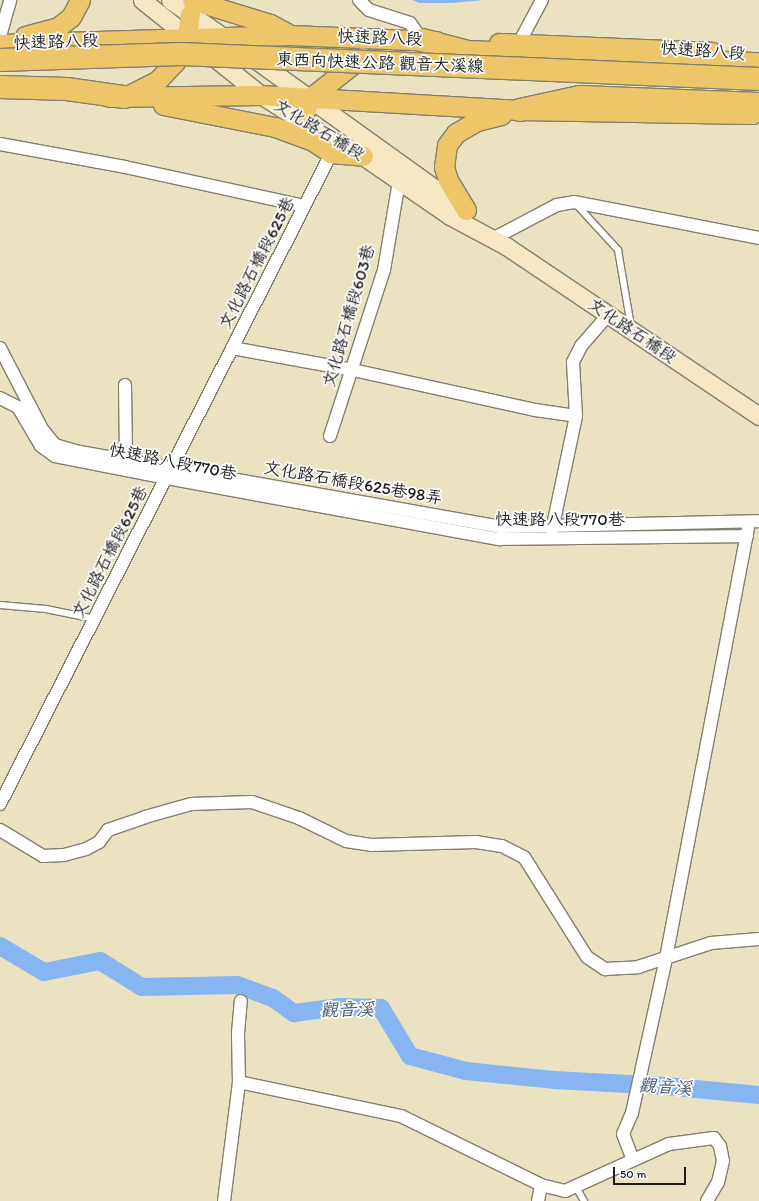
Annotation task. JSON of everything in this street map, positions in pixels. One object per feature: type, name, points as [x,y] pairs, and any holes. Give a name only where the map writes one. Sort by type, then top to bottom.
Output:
[{"type":"highway","points":[[422,40],[468,52],[759,64]]},
{"type":"highway","name":"東西向快速公路 觀音大溪線","points":[[0,60],[180,54],[759,79]]},
{"type":"highway","name":"東西向快速公路 觀音大溪線","points":[[0,72],[182,69],[575,84],[759,87]]},
{"type":"highway","points":[[0,87],[67,89],[124,97]]},
{"type":"highway","points":[[520,110],[580,97],[759,104]]},
{"type":"main road","points":[[0,44],[58,27],[71,17],[80,0]]},
{"type":"main road","name":"文化路石橋段","points":[[142,0],[187,38],[261,95],[302,120],[334,148]]},
{"type":"main road","name":"文化路石橋段","points":[[170,0],[191,7],[222,36],[466,210],[501,242]]},
{"type":"main road","points":[[124,97],[158,80],[175,62],[187,38],[191,7],[270,24],[290,35]]},
{"type":"main road","name":"快速路八段","points":[[0,44],[290,35],[648,47],[759,55]]},
{"type":"main road","points":[[302,120],[310,98],[368,53],[422,40],[457,59],[759,72]]},
{"type":"main road","points":[[0,79],[81,80],[124,97],[275,127],[334,148],[363,156]]},
{"type":"main road","points":[[466,210],[448,180],[444,167],[447,145],[456,133],[477,121],[520,110],[556,93],[759,95]]},
{"type":"main road","points":[[0,96],[124,97],[261,95],[520,110],[759,114]]},
{"type":"main road","name":"文化路石橋段","points":[[363,156],[450,216],[501,242],[759,416]]},
{"type":"street","points":[[0,36],[10,0]]},
{"type":"street","points":[[359,0],[369,10],[410,23],[422,40]]},
{"type":"street","points":[[519,43],[542,0]]},
{"type":"street","points":[[0,144],[125,167],[304,206]]},
{"type":"street","name":"文化路石橋段625巷","points":[[0,804],[334,148]]},
{"type":"street","name":"文化路石橋段603巷","points":[[330,436],[353,370],[384,270],[400,181]]},
{"type":"street","points":[[501,242],[557,205],[574,202],[759,238]]},
{"type":"street","points":[[551,537],[576,416],[573,362],[581,346],[608,315]]},
{"type":"street","name":"文化路石橋段625巷98弄","points":[[0,348],[42,430],[55,445],[80,452],[126,458],[168,473],[500,526],[754,521]]},
{"type":"street","points":[[232,348],[353,370],[535,410],[576,416]]},
{"type":"street","points":[[125,385],[126,458]]},
{"type":"street","name":"快速路八段770巷","points":[[0,398],[18,407],[41,446],[55,456],[168,473],[499,539],[551,537],[747,536]]},
{"type":"street","points":[[633,1160],[623,1134],[632,1113],[666,958],[747,536],[754,521]]},
{"type":"street","points":[[0,830],[43,856],[64,855],[86,849],[99,842],[108,830],[145,817],[191,804],[230,801],[252,802],[299,818],[346,841],[365,844],[476,842],[502,846],[524,857],[587,957],[605,969],[638,967],[711,943],[759,940]]},
{"type":"street","points":[[224,1201],[239,1082],[238,1033],[240,1001]]},
{"type":"street","points":[[239,1082],[401,1116],[541,1185],[565,1191],[669,1144],[714,1138],[720,1146],[723,1161],[718,1182],[707,1201]]},
{"type":"street","points":[[538,1201],[541,1185]]},
{"type":"lane","points":[[574,202],[618,250],[632,331]]},
{"type":"lane","points":[[0,606],[46,609],[95,619]]},
{"type":"lane","points":[[576,1187],[584,1201]]},
{"type":"water","points":[[413,0],[483,0],[453,3],[419,3]]},
{"type":"waterway","name":"觀音溪","points":[[0,946],[44,972],[100,961],[142,987],[237,985],[273,998],[294,1013],[339,1007],[381,1008],[410,1056],[466,1071],[554,1080],[665,1086],[759,1095]]}]
